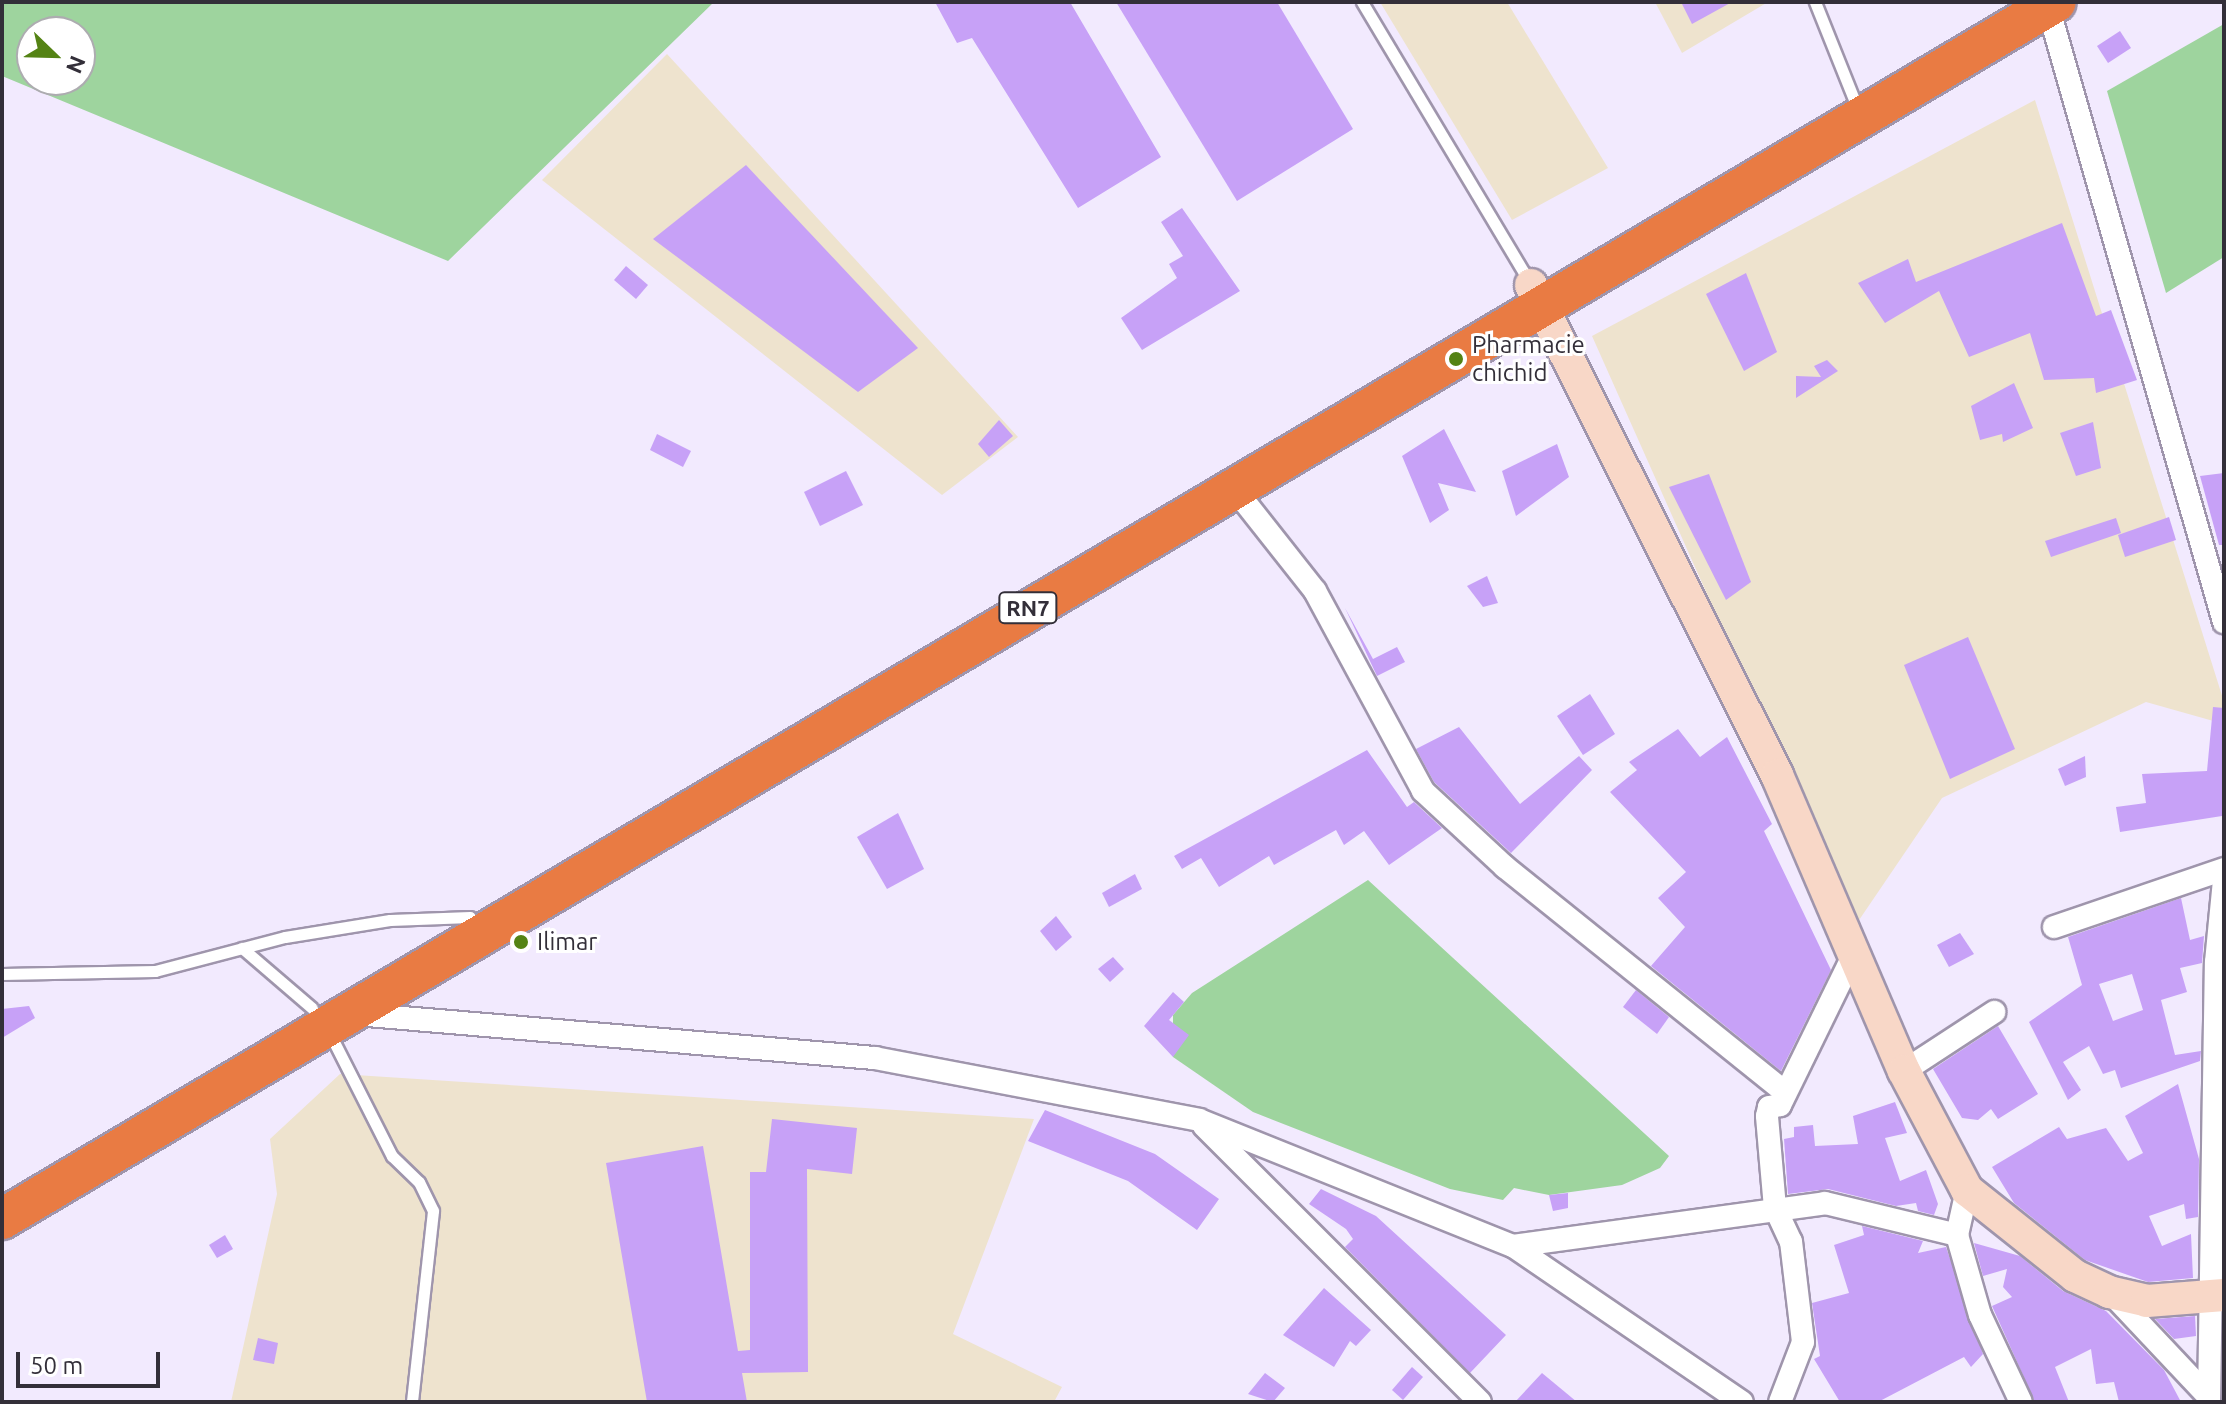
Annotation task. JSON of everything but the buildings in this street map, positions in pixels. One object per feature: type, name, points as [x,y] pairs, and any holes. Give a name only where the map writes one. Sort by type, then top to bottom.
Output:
[{"type":"highway","name":"RN7","points":[[2,1189],[327,1015],[470,917],[2038,4]]},
{"type":"highway","name":"RN7","points":[[2,1219],[327,1015],[1233,487],[1853,97],[2038,4]]},
{"type":"street","points":[[2038,4],[2224,622]]},
{"type":"street","points":[[1537,296],[1777,775],[1856,950],[1904,1071],[1967,1190],[2075,1276],[2109,1292],[2147,1301],[2218,1295]]},
{"type":"street","points":[[1233,487],[1315,591],[1423,791],[1505,867],[1785,1092]]},
{"type":"street","points":[[2054,927],[2224,869]]},
{"type":"street","points":[[2209,1399],[2218,1295],[2216,962],[2224,881]]},
{"type":"street","points":[[1780,1402],[1803,1342],[1791,1242],[1775,1208],[1767,1116],[1785,1092],[1856,950]]},
{"type":"street","points":[[1904,1071],[1994,1012]]},
{"type":"street","points":[[327,1015],[875,1058],[1199,1120],[1513,1246],[1742,1402]]},
{"type":"street","points":[[1199,1120],[1480,1402]]},
{"type":"street","points":[[1967,1190],[1957,1235],[1980,1315],[2021,1402]]},
{"type":"street","points":[[1513,1246],[1825,1203],[1957,1235]]},
{"type":"street","points":[[2109,1292],[2209,1399]]},
{"type":"lane","points":[[1362,2],[1537,296]]},
{"type":"lane","points":[[1815,2],[1853,97]]},
{"type":"lane","points":[[2,974],[155,971],[242,948],[390,920],[470,917]]},
{"type":"lane","points":[[242,948],[327,1015],[392,1156],[419,1182],[433,1211],[412,1402]]},
{"type":"shaded area","points":[[1380,2],[1507,2],[1608,168],[1512,220]]},
{"type":"shaded area","points":[[1655,2],[1768,2],[1682,53]]},
{"type":"shaded area","points":[[667,54],[1018,437],[942,495],[542,180]]},
{"type":"shaded area","points":[[2035,100],[2224,702],[2224,724],[2146,702],[1942,798],[1855,926],[1592,336]]},
{"type":"shaded area","points":[[340,1074],[1034,1119],[953,1334],[1062,1387],[1054,1402],[231,1402],[277,1194],[270,1139]]},
{"type":"green space","points":[[2,2],[714,2],[448,261],[50,96],[96,96],[96,16],[16,16],[16,82],[2,76]]},
{"type":"green space","points":[[2224,24],[2224,257],[2166,293],[2107,91]]},
{"type":"green space","points":[[1368,880],[1669,1156],[1660,1168],[1622,1185],[1549,1195],[1514,1188],[1503,1200],[1450,1189],[1253,1112],[1173,1057],[1173,1015],[1192,993]]},
{"type":"place","name":"Pharmacie chichid","points":[[1456,359]]},
{"type":"place","name":"Ilimar","points":[[521,942]]}]
